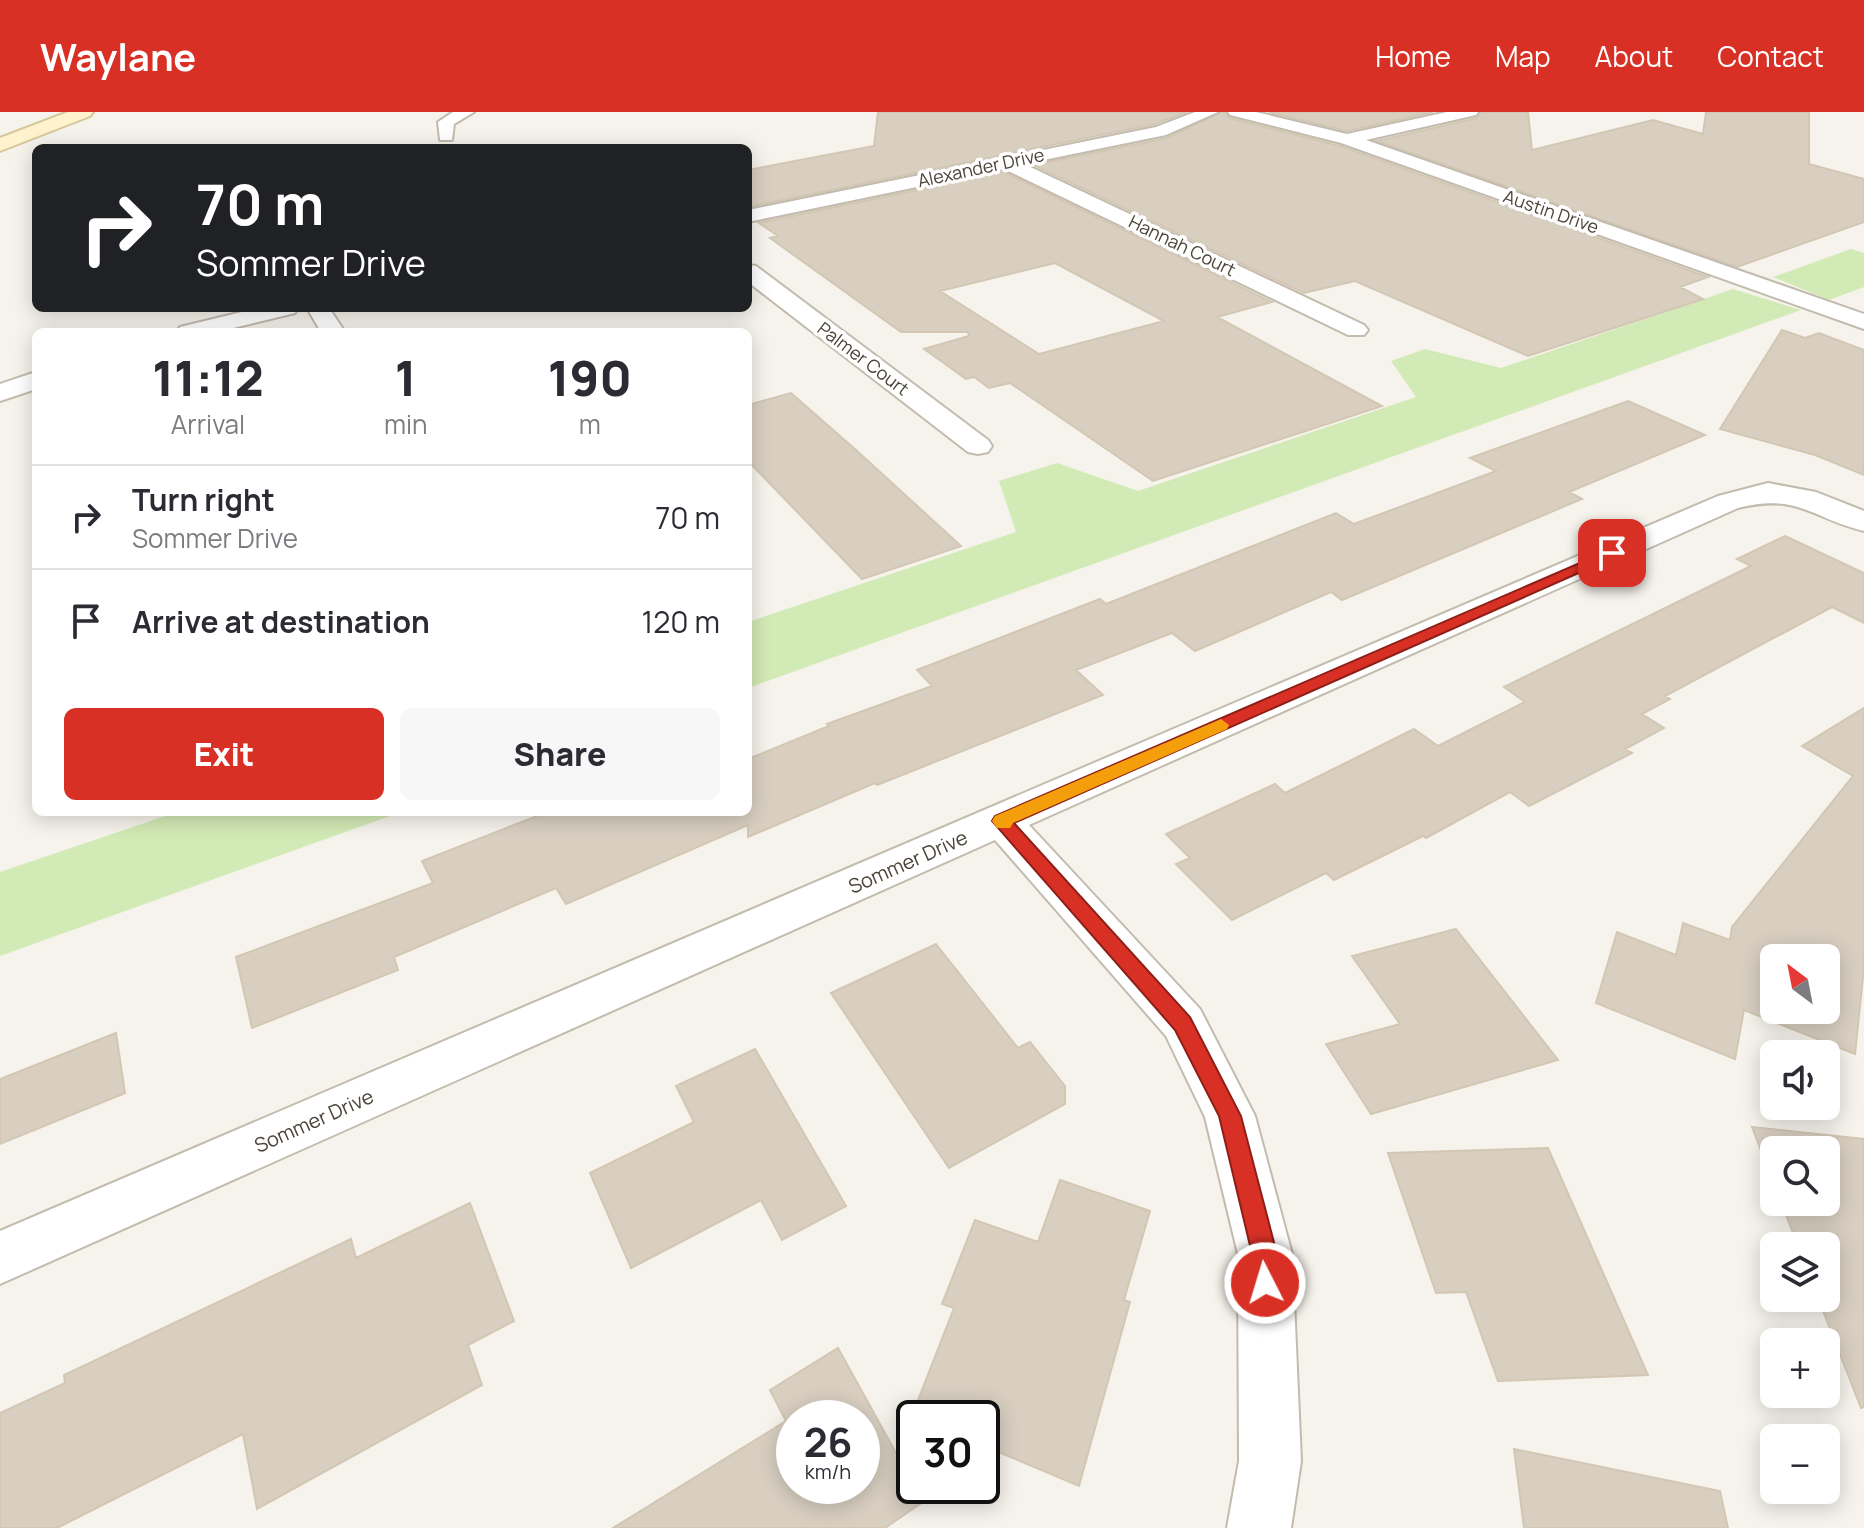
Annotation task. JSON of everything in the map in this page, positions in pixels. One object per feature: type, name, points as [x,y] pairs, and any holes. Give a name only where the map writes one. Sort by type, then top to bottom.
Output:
[{"type":"street","points":[[0,145],[84,112]]},
{"type":"street","points":[[446,136],[446,122],[466,112]]},
{"type":"street","name":"Alexander Drive","points":[[752,215],[1160,131],[1210,112]]},
{"type":"street","name":"Austin Drive","points":[[1236,112],[1347,139],[1864,322]]},
{"type":"street","points":[[1347,139],[1470,112]]},
{"type":"street","name":"Hannah Court","points":[[1007,163],[1356,330]]},
{"type":"street","name":"Palmer Court","points":[[752,274],[978,446]]},
{"type":"street","points":[[204,328],[270,312]]},
{"type":"street","points":[[0,393],[32,381]]},
{"type":"street","name":"Sommer Drive","points":[[0,1258],[1728,502],[1768,492],[1806,498],[1864,522]]},
{"type":"street","points":[[1001,821],[1183,1023],[1230,1116],[1265,1254],[1270,1461],[1259,1528]]},
{"type":"green space","points":[[1851,249],[1864,253],[1864,287],[1829,300],[1773,277]]},
{"type":"green space","points":[[1733,289],[1801,310],[752,687],[752,621],[1016,532],[999,481],[1057,463],[1138,491],[1416,397],[1391,361],[1425,349],[1501,368]]},
{"type":"green space","points":[[165,816],[390,816],[0,956],[0,872]]},
{"type":"building","points":[[878,112],[1187,112],[1155,124],[752,206],[752,169],[874,146]]},
{"type":"building","points":[[1221,112],[1229,118],[1340,146],[1708,277],[1680,287],[1703,299],[1528,356],[1355,281],[1304,293],[1033,165],[1167,138]]},
{"type":"building","points":[[1269,112],[1433,112],[1347,131]]},
{"type":"building","points":[[1481,112],[1528,112],[1532,150],[1653,120],[1703,134],[1706,112],[1809,112],[1809,164],[1864,179],[1864,222],[1737,267],[1377,141],[1477,118]]},
{"type":"building","points":[[1004,172],[1272,302],[1217,317],[1382,406],[1153,481],[1010,383],[989,388],[974,377],[966,379],[924,349],[969,336],[968,332],[901,332],[770,238],[778,236],[759,223]],"holes":[[[1055,263],[1164,321],[1039,354],[940,291]]]},
{"type":"building","points":[[1782,330],[1805,338],[1819,333],[1864,350],[1864,475],[1815,455],[1720,429]]},
{"type":"building","points":[[791,393],[961,546],[862,579],[752,465],[752,404]]},
{"type":"building","points":[[1628,401],[1705,435],[1569,492],[1582,499],[1342,600],[1331,592],[1195,651],[1172,633],[1076,670],[1103,695],[877,785],[875,783],[748,837],[748,825],[566,904],[556,888],[394,957],[398,970],[252,1028],[236,957],[433,883],[422,861],[537,816],[752,816],[752,757],[829,726],[827,724],[932,686],[917,670],[1100,599],[1106,604],[1336,513],[1354,524],[1496,471],[1470,458]]},
{"type":"building","points":[[1785,536],[1864,573],[1864,623],[1832,607],[1665,696],[1670,699],[1642,714],[1664,728],[1625,749],[1632,753],[1529,806],[1510,792],[1426,838],[1423,836],[1334,880],[1326,873],[1232,920],[1176,864],[1190,858],[1166,834],[1275,784],[1285,793],[1414,729],[1438,746],[1525,702],[1504,687],[1751,566],[1737,559]]},
{"type":"building","points":[[1864,708],[1864,967],[1855,1054],[1840,1048],[1840,1040],[1820,1040],[1779,1024],[1840,1024],[1840,944],[1760,944],[1760,1016],[1744,1010],[1735,1059],[1596,1003],[1617,932],[1676,955],[1683,923],[1730,940],[1732,927],[1853,776],[1802,746]]},
{"type":"building","points":[[1456,929],[1558,1060],[1371,1114],[1326,1044],[1400,1024],[1352,956]]},
{"type":"building","points":[[936,944],[1018,1048],[1030,1042],[1065,1086],[1065,1104],[949,1168],[831,993]]},
{"type":"building","points":[[116,1033],[125,1093],[0,1144],[0,1079]]},
{"type":"building","points":[[755,1049],[846,1206],[782,1240],[761,1200],[631,1268],[590,1173],[694,1122],[676,1086]]},
{"type":"building","points":[[1752,1127],[1836,1136],[1760,1136],[1760,1148]]},
{"type":"building","points":[[1840,1136],[1864,1139],[1864,1407],[1861,1408],[1840,1354],[1840,1328],[1830,1328],[1823,1312],[1840,1312],[1840,1232],[1793,1232],[1786,1216],[1840,1216]]},
{"type":"building","points":[[1548,1148],[1648,1375],[1498,1381],[1466,1292],[1436,1293],[1388,1153]]},
{"type":"building","points":[[1060,1180],[1150,1211],[1124,1300],[1130,1302],[1079,1486],[1000,1453],[1000,1400],[918,1400],[954,1308],[942,1304],[975,1220],[1038,1242]]},
{"type":"building","points":[[470,1203],[514,1321],[468,1345],[482,1385],[257,1509],[243,1434],[57,1528],[0,1528],[0,1413],[65,1383],[64,1375],[351,1239],[356,1258]]},
{"type":"building","points":[[838,1348],[867,1400],[776,1400],[770,1390]]},
{"type":"building","points":[[880,1424],[896,1453],[896,1504],[920,1504],[885,1528],[613,1528],[776,1427],[776,1504],[880,1504]]},
{"type":"building","points":[[1514,1449],[1720,1491],[1728,1528],[1524,1528]]},
{"type":"slow traffic","points":[[1004,823],[1001,821],[1221,725]]},
{"type":"route","points":[[1265,1283],[1265,1254],[1230,1116],[1183,1023],[1001,821],[1612,553]]}]
